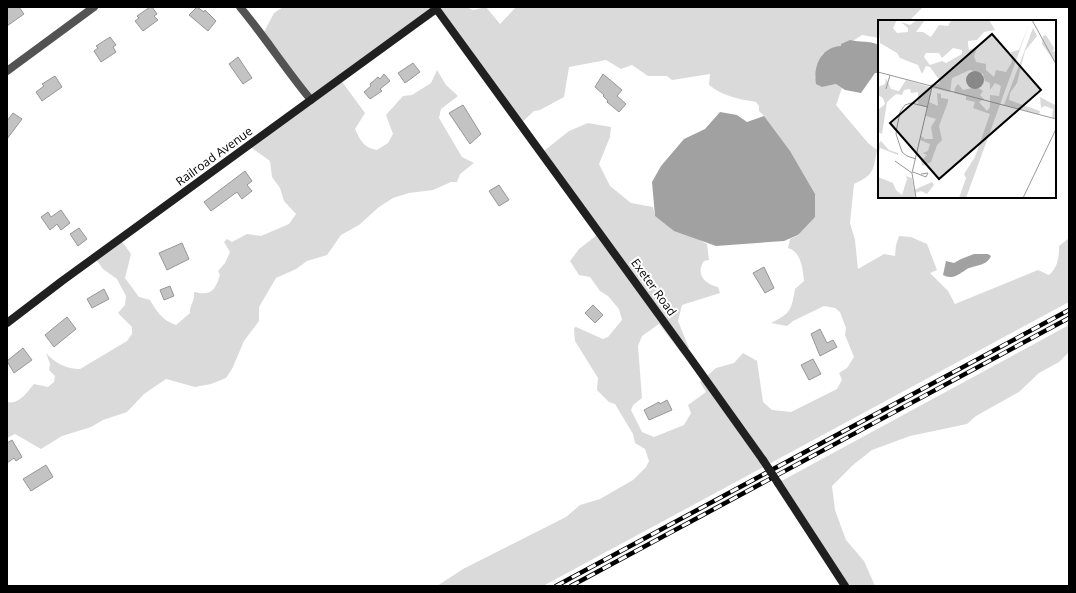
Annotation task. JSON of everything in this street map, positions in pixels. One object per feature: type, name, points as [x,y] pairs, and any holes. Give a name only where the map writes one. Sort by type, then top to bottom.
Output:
[{"type":"street","points":[[7,71],[94,7]]},
{"type":"street","points":[[240,7],[284,66],[312,100]]},
{"type":"street","name":"Railroad Avenue","points":[[7,323],[62,281],[312,100],[435,8]]},
{"type":"street","name":"Exeter Road","points":[[435,8],[687,353],[763,460],[846,586]]},
{"type":"shaded area","points":[[283,7],[466,7],[473,10],[486,7],[500,24],[516,7],[923,7],[910,20],[878,20],[878,38],[862,35],[853,41],[822,54],[815,77],[822,87],[836,84],[842,88],[836,105],[868,143],[877,150],[872,172],[861,181],[854,184],[850,223],[855,240],[858,269],[884,254],[895,256],[899,236],[911,237],[927,244],[937,270],[930,273],[948,291],[955,304],[1038,270],[1049,275],[1057,262],[1059,246],[1069,238],[1069,302],[543,586],[437,586],[463,569],[566,517],[580,505],[600,499],[633,480],[646,467],[649,461],[645,449],[635,443],[633,434],[615,404],[609,402],[597,390],[598,378],[575,341],[574,328],[576,327],[603,339],[608,337],[622,320],[619,309],[608,296],[600,291],[590,277],[579,275],[570,261],[579,249],[597,235],[540,154],[569,131],[588,123],[611,127],[610,137],[599,164],[610,186],[631,203],[653,207],[655,216],[707,244],[709,260],[704,261],[701,266],[701,274],[705,281],[718,287],[720,293],[682,305],[678,321],[689,348],[682,354],[659,324],[642,336],[638,346],[642,398],[633,405],[631,410],[642,432],[654,437],[684,425],[691,413],[688,405],[706,392],[700,382],[716,368],[734,363],[743,353],[757,361],[763,402],[772,410],[791,412],[837,389],[842,380],[839,373],[847,368],[854,357],[845,335],[846,328],[840,312],[835,308],[824,306],[793,321],[787,326],[771,323],[786,314],[791,307],[795,289],[804,281],[799,257],[788,248],[790,239],[799,235],[764,116],[759,111],[759,106],[756,102],[743,100],[714,89],[709,85],[710,74],[672,80],[667,76],[648,76],[632,65],[621,69],[606,60],[569,67],[564,97],[540,110],[534,111],[518,126],[437,14],[340,79],[365,113],[355,129],[359,137],[363,143],[377,150],[388,143],[393,134],[386,115],[403,96],[412,95],[431,83],[437,70],[446,85],[458,96],[441,109],[439,118],[462,157],[474,163],[460,174],[457,182],[451,182],[433,190],[409,193],[393,198],[379,207],[359,225],[341,235],[327,255],[307,261],[296,269],[276,278],[259,307],[259,321],[244,341],[232,369],[226,378],[211,384],[195,387],[166,379],[144,394],[127,412],[103,420],[91,427],[62,436],[41,449],[15,434],[7,438],[7,402],[15,402],[19,400],[34,384],[48,387],[54,382],[55,376],[49,370],[50,364],[46,353],[61,365],[80,369],[127,341],[132,334],[132,327],[118,313],[125,305],[126,296],[117,279],[103,269],[95,258],[120,239],[131,254],[125,278],[139,297],[150,300],[160,315],[167,321],[176,325],[190,313],[190,308],[194,299],[194,292],[208,293],[212,291],[216,285],[220,275],[218,271],[225,263],[230,252],[224,242],[227,239],[232,242],[247,234],[261,236],[289,224],[296,214],[284,201],[280,188],[272,177],[270,161],[249,146],[308,101],[263,34],[274,13]]},
{"type":"shaded area","points":[[850,40],[878,45],[878,73],[875,73],[861,93],[845,90],[836,84],[822,87],[816,84],[815,77],[817,64],[820,59],[828,50],[841,46],[841,44]]},
{"type":"shaded area","points":[[720,112],[737,115],[747,122],[764,116],[790,151],[815,194],[815,217],[798,235],[784,241],[716,246],[674,231],[655,216],[652,182],[661,166],[684,139],[705,129]]},
{"type":"shaded area","points":[[974,254],[988,254],[991,256],[987,262],[967,269],[956,276],[947,277],[943,275],[946,261],[954,263]]},
{"type":"shaded area","points":[[1069,325],[1069,352],[1059,362],[1039,373],[1019,392],[976,416],[967,424],[910,436],[872,450],[853,465],[832,486],[835,510],[846,540],[864,561],[875,586],[841,586],[774,485]]},
{"type":"building","points":[[7,7],[19,7],[24,14],[7,26]]},
{"type":"building","points":[[152,7],[157,14],[154,16],[158,20],[143,31],[135,21],[139,18],[137,16]]},
{"type":"building","points":[[197,7],[204,12],[205,10],[216,21],[208,31],[189,15]]},
{"type":"building","points":[[110,37],[116,45],[113,47],[116,52],[101,62],[94,51],[98,48],[96,46]]},
{"type":"building","points":[[238,57],[252,78],[243,84],[229,64]]},
{"type":"building","points":[[413,63],[420,72],[405,83],[398,73]]},
{"type":"building","points":[[384,74],[390,81],[380,89],[382,91],[370,99],[364,92],[371,86],[370,84],[378,77],[380,79]]},
{"type":"building","points":[[603,74],[622,90],[617,96],[626,104],[619,112],[607,102],[608,101],[603,96],[604,95],[595,87]]},
{"type":"building","points":[[55,76],[62,87],[42,101],[36,92],[44,86],[42,84]]},
{"type":"building","points":[[463,105],[481,134],[470,144],[449,113]]},
{"type":"building","points":[[13,113],[22,119],[7,139],[7,121]]},
{"type":"building","points":[[245,171],[252,181],[247,185],[252,191],[242,199],[237,192],[211,211],[204,202]]},
{"type":"building","points":[[499,185],[509,200],[499,206],[489,191]]},
{"type":"building","points":[[61,210],[70,223],[61,230],[57,224],[50,230],[41,217],[48,212],[51,217]]},
{"type":"building","points":[[79,228],[87,239],[78,246],[70,234]]},
{"type":"building","points":[[182,243],[189,259],[167,270],[159,253]]},
{"type":"building","points":[[764,267],[774,288],[765,293],[753,273]]},
{"type":"building","points":[[170,286],[174,296],[164,300],[160,290]]},
{"type":"building","points":[[104,289],[109,299],[92,308],[87,299]]},
{"type":"building","points":[[593,305],[603,315],[595,323],[585,313]]},
{"type":"building","points":[[67,317],[76,329],[54,347],[45,335]]},
{"type":"building","points":[[820,329],[827,343],[833,340],[837,347],[820,356],[811,334]]},
{"type":"building","points":[[23,348],[32,360],[14,373],[7,361]]},
{"type":"building","points":[[813,359],[821,374],[809,380],[801,365]]},
{"type":"building","points":[[667,400],[672,410],[649,420],[644,410],[659,402],[660,404]]},
{"type":"building","points":[[12,440],[22,457],[16,461],[14,458],[7,463],[7,443]]},
{"type":"building","points":[[46,465],[53,477],[31,491],[23,479]]},
{"type":"railway","points":[[556,586],[1069,310]]},
{"type":"railway","points":[[571,586],[1069,318]]}]
